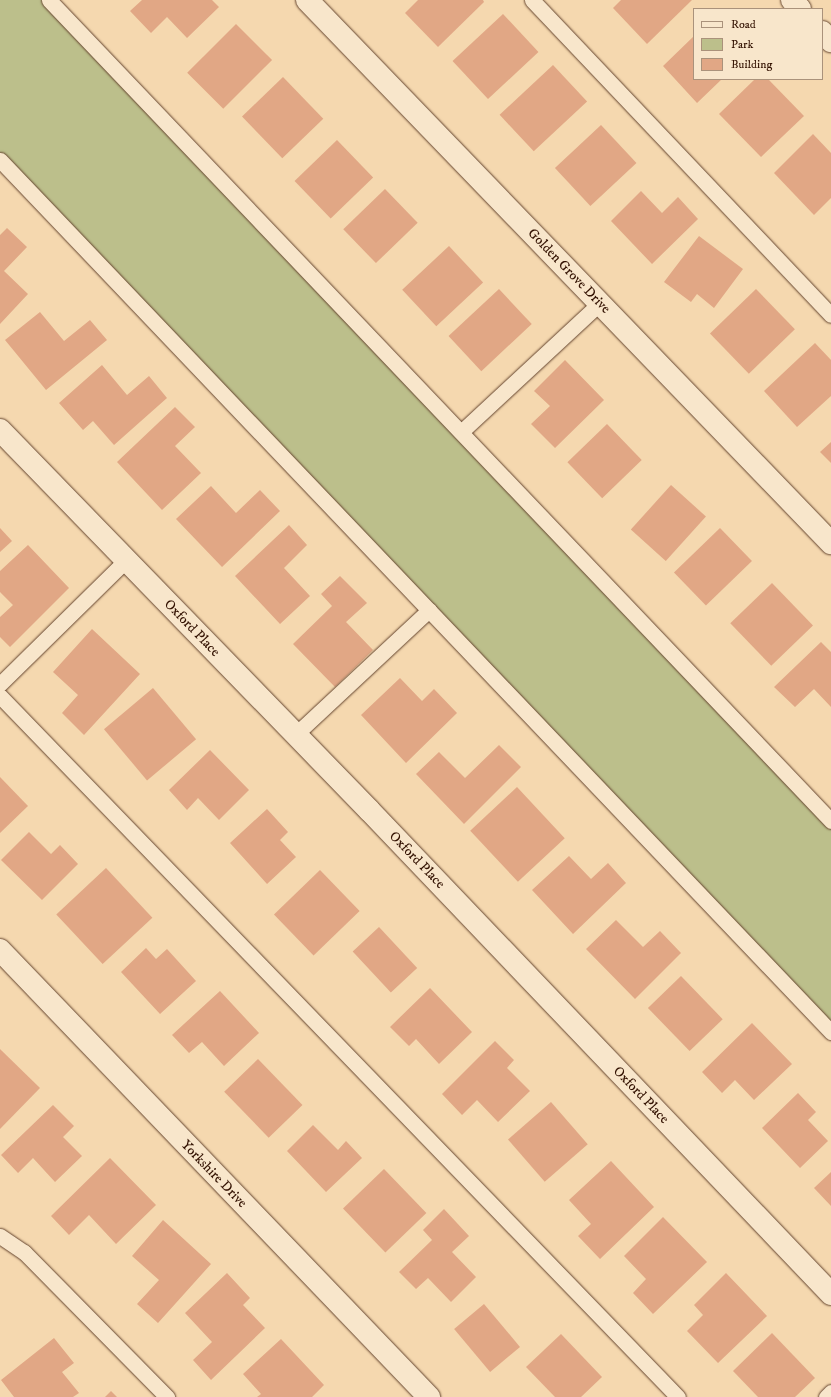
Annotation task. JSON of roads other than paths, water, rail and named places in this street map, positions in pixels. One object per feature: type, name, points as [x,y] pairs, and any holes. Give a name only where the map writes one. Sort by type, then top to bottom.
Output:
[{"type":"street","name":"Golden Grove Drive","points":[[307,0],[831,543]]},
{"type":"street","points":[[792,0],[799,8]]},
{"type":"street","points":[[823,33],[831,41]]},
{"type":"street","name":"Oxford Place","points":[[0,430],[296,734],[831,1294]]},
{"type":"street","name":"Yorkshire Drive","points":[[0,950],[428,1397]]},
{"type":"lane","points":[[49,0],[831,821]]},
{"type":"lane","points":[[532,0],[831,316]]},
{"type":"lane","points":[[0,160],[831,1032]]},
{"type":"lane","points":[[461,432],[600,303]]},
{"type":"lane","points":[[0,684],[126,560]]},
{"type":"lane","points":[[296,734],[429,610]]},
{"type":"lane","points":[[0,696],[678,1397]]},
{"type":"lane","points":[[0,1236],[24,1252],[167,1397]]},
{"type":"lane","points":[[826,1397],[831,1392]]}]
